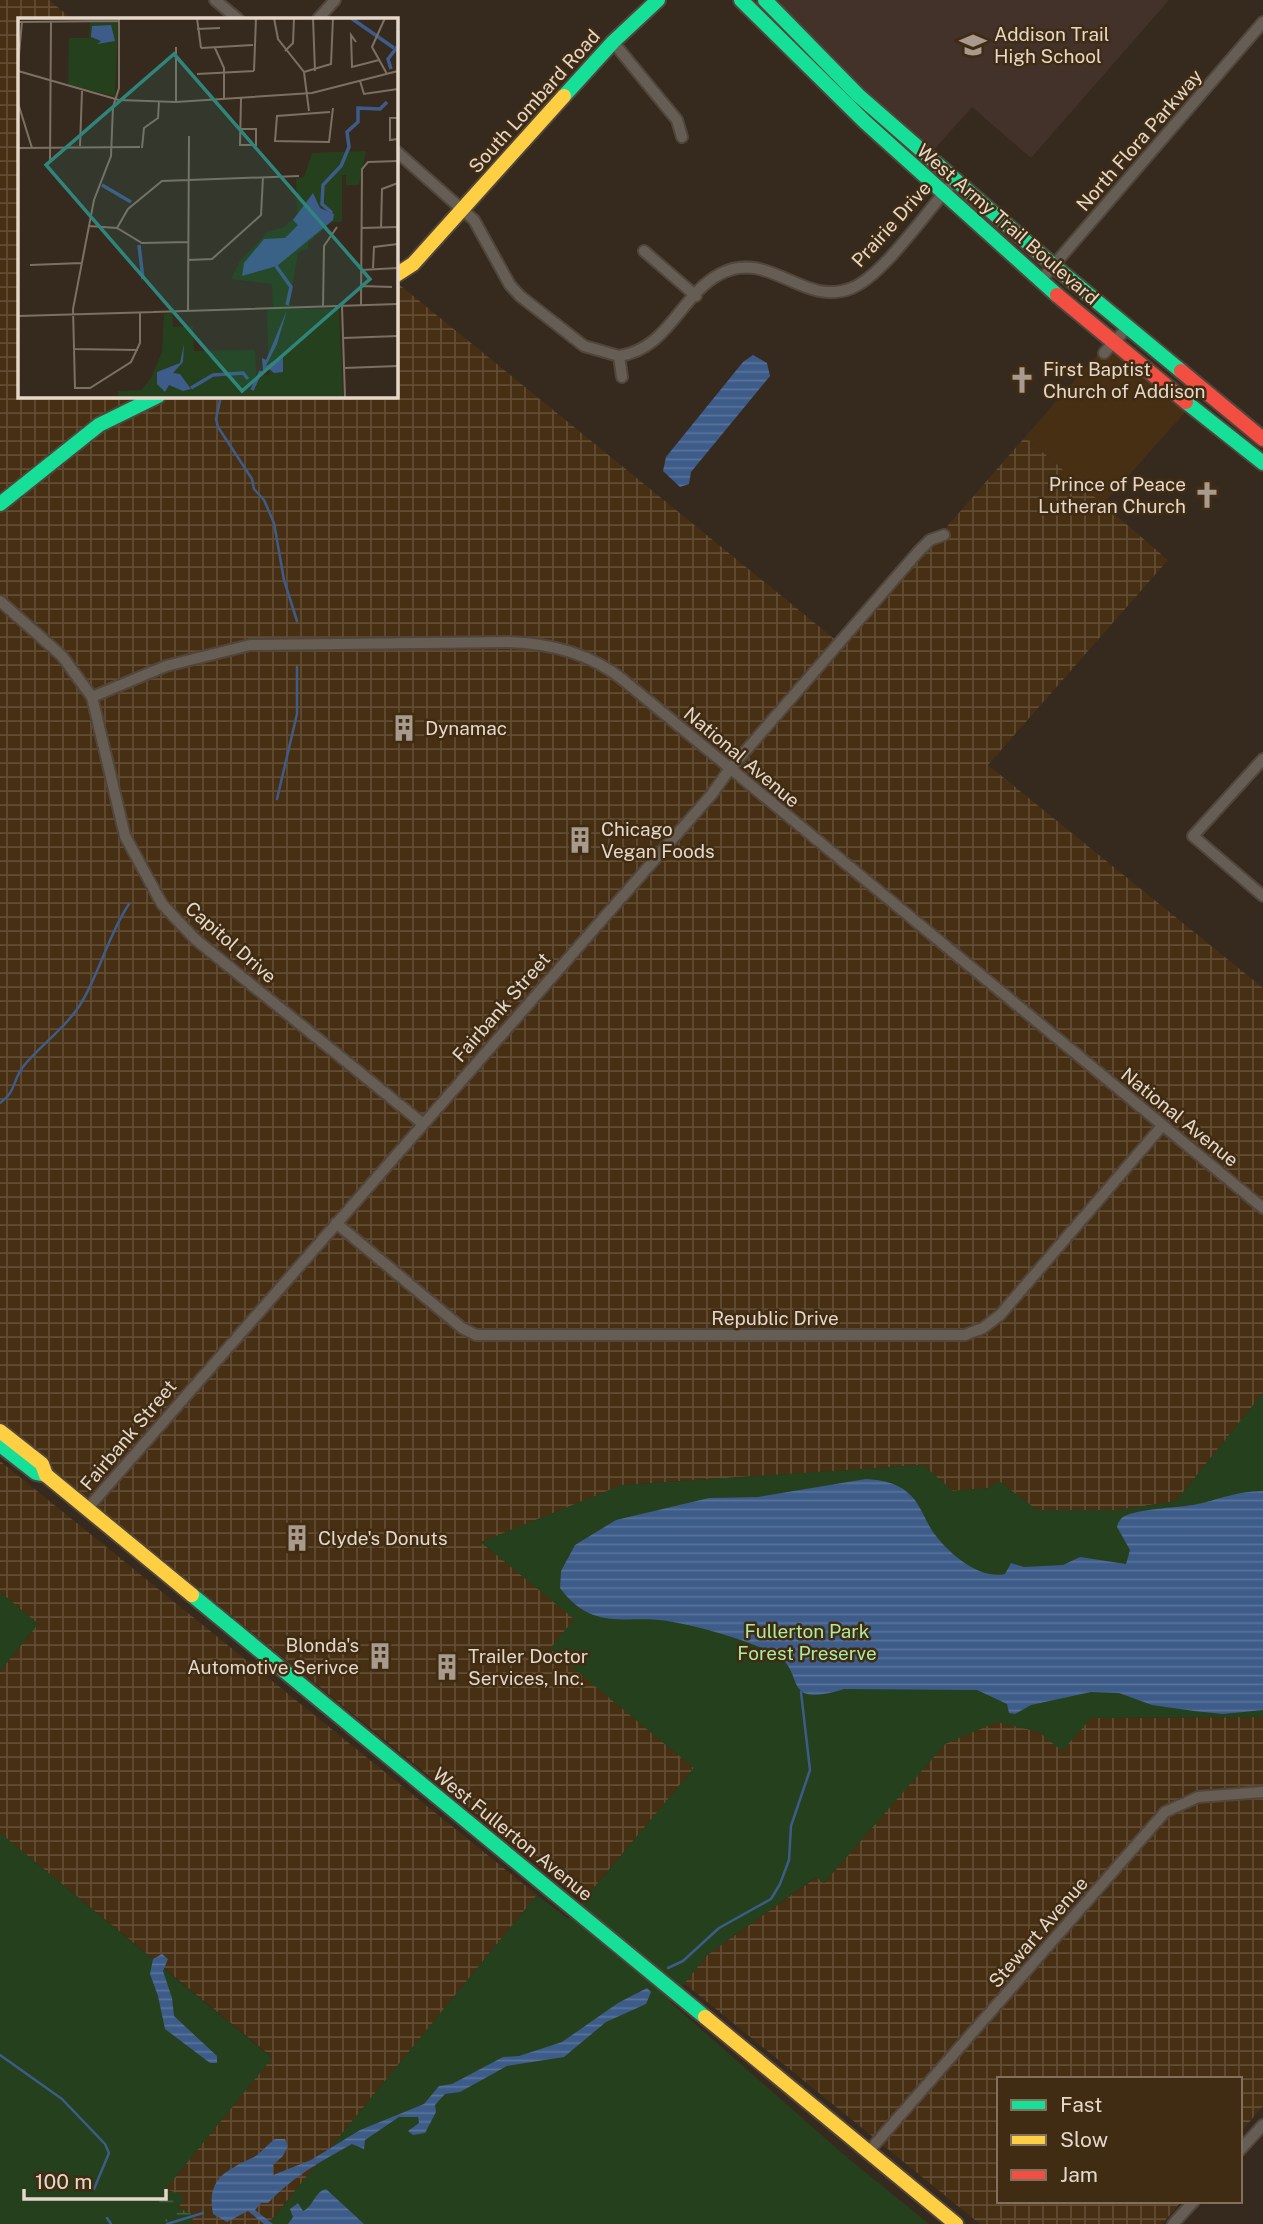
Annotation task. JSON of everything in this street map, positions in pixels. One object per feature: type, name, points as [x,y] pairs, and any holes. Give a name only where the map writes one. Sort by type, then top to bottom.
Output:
[{"type":"street","points":[[215,0],[237,18]]},
{"type":"street","points":[[319,18],[335,0]]},
{"type":"street","name":"South Lombard Road","points":[[397,274],[413,264],[613,42],[658,0]]},
{"type":"street","name":"West Army Trail Boulevard","points":[[741,0],[846,106],[1041,280],[1109,348],[1177,395],[1263,463]]},
{"type":"street","name":"West Army Trail Boulevard","points":[[765,0],[858,95],[1054,266],[1263,439]]},
{"type":"street","name":"North Flora Parkway","points":[[1041,280],[1263,22]]},
{"type":"street","points":[[613,42],[677,120],[682,137]]},
{"type":"street","points":[[846,106],[858,95]]},
{"type":"street","points":[[397,151],[467,204],[504,275],[520,296],[583,346],[619,356],[622,377]]},
{"type":"street","name":"Prairie Drive","points":[[619,356],[638,351],[656,340],[714,278],[743,267],[771,270],[797,285],[821,293],[853,288],[876,272],[955,180]]},
{"type":"street","points":[[644,251],[696,296]]},
{"type":"street","points":[[1109,348],[1128,328]]},
{"type":"street","points":[[1177,395],[1190,379]]},
{"type":"street","points":[[0,504],[99,425],[156,397]]},
{"type":"street","points":[[1209,421],[1221,405]]},
{"type":"street","name":"Fairbank Street","points":[[88,1508],[712,794],[729,770],[918,552],[930,540],[944,536]]},
{"type":"street","name":"Capitol Drive","points":[[0,601],[62,656],[92,697],[121,825],[162,904],[195,939],[422,1123]]},
{"type":"street","name":"National Avenue","points":[[92,697],[175,663],[250,645],[538,643],[579,655],[617,674],[729,770],[1263,1208]]},
{"type":"street","points":[[1263,759],[1193,836],[1263,896]]},
{"type":"street","name":"Republic Drive","points":[[336,1223],[462,1328],[477,1335],[965,1335],[983,1328],[1000,1315],[1162,1126]]},
{"type":"street","name":"West Fullerton Avenue","points":[[0,1431],[41,1464],[46,1475]]},
{"type":"street","name":"West Fullerton Avenue","points":[[0,1446],[36,1473],[46,1475],[88,1508],[269,1661],[956,2224]]},
{"type":"street","name":"Stewart Avenue","points":[[869,2151],[1165,1812],[1198,1797],[1263,1791]]},
{"type":"street","points":[[1242,2148],[1261,2130]]},
{"type":"street","points":[[1178,2223],[1193,2203]]},
{"type":"shaded area","points":[[0,0],[49,0],[71,18],[18,18],[18,397],[397,397],[397,283],[843,646],[1025,437],[1168,560],[988,765],[1263,988],[1263,1393],[1176,1501],[1118,1510],[1037,1510],[999,1482],[989,1488],[953,1491],[922,1465],[622,1485],[482,1543],[575,1619],[551,1649],[694,1768],[583,1901],[0,1427]]},
{"type":"shaded area","name":"Addison Trail High School","points":[[771,0],[1169,0],[1031,158],[972,107],[931,153],[858,90]]},
{"type":"shaded area","points":[[1109,341],[1188,409],[1103,504],[1025,437]]},
{"type":"shaded area","points":[[0,1461],[537,1895],[268,2224],[169,2224],[150,2208],[272,2057],[0,1833],[0,1671],[38,1624],[0,1592]]},
{"type":"shaded area","points":[[1263,1717],[1263,2106],[1242,2131],[1242,2077],[997,2077],[997,2203],[1180,2203],[1162,2224],[980,2224],[684,1983],[707,1955],[817,1877],[824,1883],[944,1744],[997,1721],[1039,1732],[1062,1750],[1091,1718]]},
{"type":"green space","name":"Fullerton Park Forest Preserve","points":[[1263,1393],[1263,1717],[1091,1718],[1062,1751],[1039,1732],[997,1722],[945,1744],[824,1883],[816,1877],[707,1955],[670,2002],[843,2154],[929,2224],[268,2224],[537,1895],[568,1919],[694,1768],[550,1649],[574,1619],[481,1542],[622,1485],[923,1465],[953,1491],[989,1488],[999,1481],[1037,1510],[1118,1510],[1176,1501]]},
{"type":"green space","points":[[0,1592],[38,1624],[0,1671]]},
{"type":"green space","points":[[0,1833],[272,2058],[150,2208],[169,2224],[0,2224]]},
{"type":"green space","points":[[161,2188],[181,2194],[183,2201],[178,2208],[195,2215],[190,2224],[94,2224]]},
{"type":"water","points":[[753,355],[767,363],[770,376],[691,472],[689,484],[680,487],[663,471],[666,457],[743,362]]},
{"type":"water","points":[[866,1479],[888,1482],[907,1492],[947,1548],[975,1569],[995,1575],[1005,1574],[1011,1563],[1024,1567],[1063,1565],[1080,1557],[1126,1564],[1130,1550],[1117,1527],[1125,1516],[1263,1491],[1263,1710],[1223,1714],[1194,1711],[1152,1705],[1119,1693],[1091,1692],[1031,1705],[1015,1714],[1009,1713],[1007,1704],[977,1690],[844,1689],[809,1694],[801,1691],[783,1659],[771,1652],[722,1634],[673,1622],[599,1617],[573,1602],[560,1588],[561,1571],[575,1545],[616,1520],[709,1498],[758,1497]]},
{"type":"water","points":[[162,1954],[168,1959],[163,1971],[172,1998],[174,2016],[217,2056],[217,2063],[210,2063],[165,2029],[150,1974],[153,1959]]},
{"type":"water","points":[[647,1988],[651,1992],[646,2004],[606,2022],[564,2057],[507,2066],[460,2092],[445,2094],[435,2105],[436,2112],[425,2133],[413,2135],[408,2131],[419,2123],[418,2117],[399,2117],[365,2140],[364,2149],[352,2144],[318,2164],[286,2186],[268,2203],[261,2203],[255,2210],[273,2224],[264,2224],[248,2211],[227,2222],[213,2214],[213,2192],[221,2177],[257,2155],[275,2139],[285,2139],[288,2146],[283,2156],[273,2165],[273,2175],[311,2160],[360,2130],[424,2104],[439,2086],[452,2084],[503,2057],[519,2056],[562,2042],[618,2003]]},
{"type":"water","points":[[326,2189],[364,2224],[288,2224],[293,2217],[290,2209],[298,2203],[303,2211]]},
{"type":"waterway","points":[[221,397],[216,419],[218,427],[252,479],[254,489],[264,500],[274,523],[284,580],[297,621]]},
{"type":"waterway","points":[[277,799],[297,714],[297,667]]},
{"type":"waterway","points":[[0,1103],[11,1091],[22,1068],[80,1005],[115,928],[129,904]]},
{"type":"waterway","points":[[668,1968],[683,1961],[719,1928],[771,1899],[780,1884],[789,1860],[791,1826],[810,1770],[801,1692]]},
{"type":"waterway","points":[[0,2055],[62,2099],[105,2144],[109,2153],[94,2189]]},
{"type":"waterway","points":[[167,2224],[203,2213]]},
{"type":"waterway","points":[[107,2218],[111,2224]]},
{"type":"traffic: fast","points":[[564,96],[613,42],[658,0]]},
{"type":"traffic: fast","points":[[741,0],[865,122],[1057,295]]},
{"type":"traffic: fast","points":[[765,0],[858,95],[1054,266],[1181,371]]},
{"type":"traffic: fast","points":[[0,504],[99,425],[156,397]]},
{"type":"traffic: fast","points":[[1186,402],[1263,463]]},
{"type":"traffic: fast","points":[[0,1445],[36,1473],[46,1475]]},
{"type":"traffic: fast","points":[[192,1595],[705,2017]]},
{"type":"traffic: slow","points":[[397,274],[413,264],[564,96]]},
{"type":"traffic: slow","points":[[0,1431],[42,1464],[46,1475],[192,1595]]},
{"type":"traffic: slow","points":[[705,2017],[956,2224]]},
{"type":"traffic: jam","points":[[1057,295],[1186,402]]},
{"type":"traffic: jam","points":[[1181,371],[1263,439]]},
{"type":"place","name":"Addison Trail High School","points":[[973,45]]},
{"type":"place","name":"First Baptist Church of Addison","points":[[1022,380]]},
{"type":"place","name":"Prince of Peace Lutheran Church","points":[[1207,495]]},
{"type":"place","name":"Dynamac","points":[[404,728]]},
{"type":"place","name":"Chicago Vegan Foods","points":[[580,840]]},
{"type":"place","name":"Clyde's Donuts","points":[[297,1538]]},
{"type":"place","name":"Blonda's Automotive Serivce","points":[[380,1656]]},
{"type":"place","name":"Trailer Doctor Services, Inc.","points":[[447,1667]]}]
